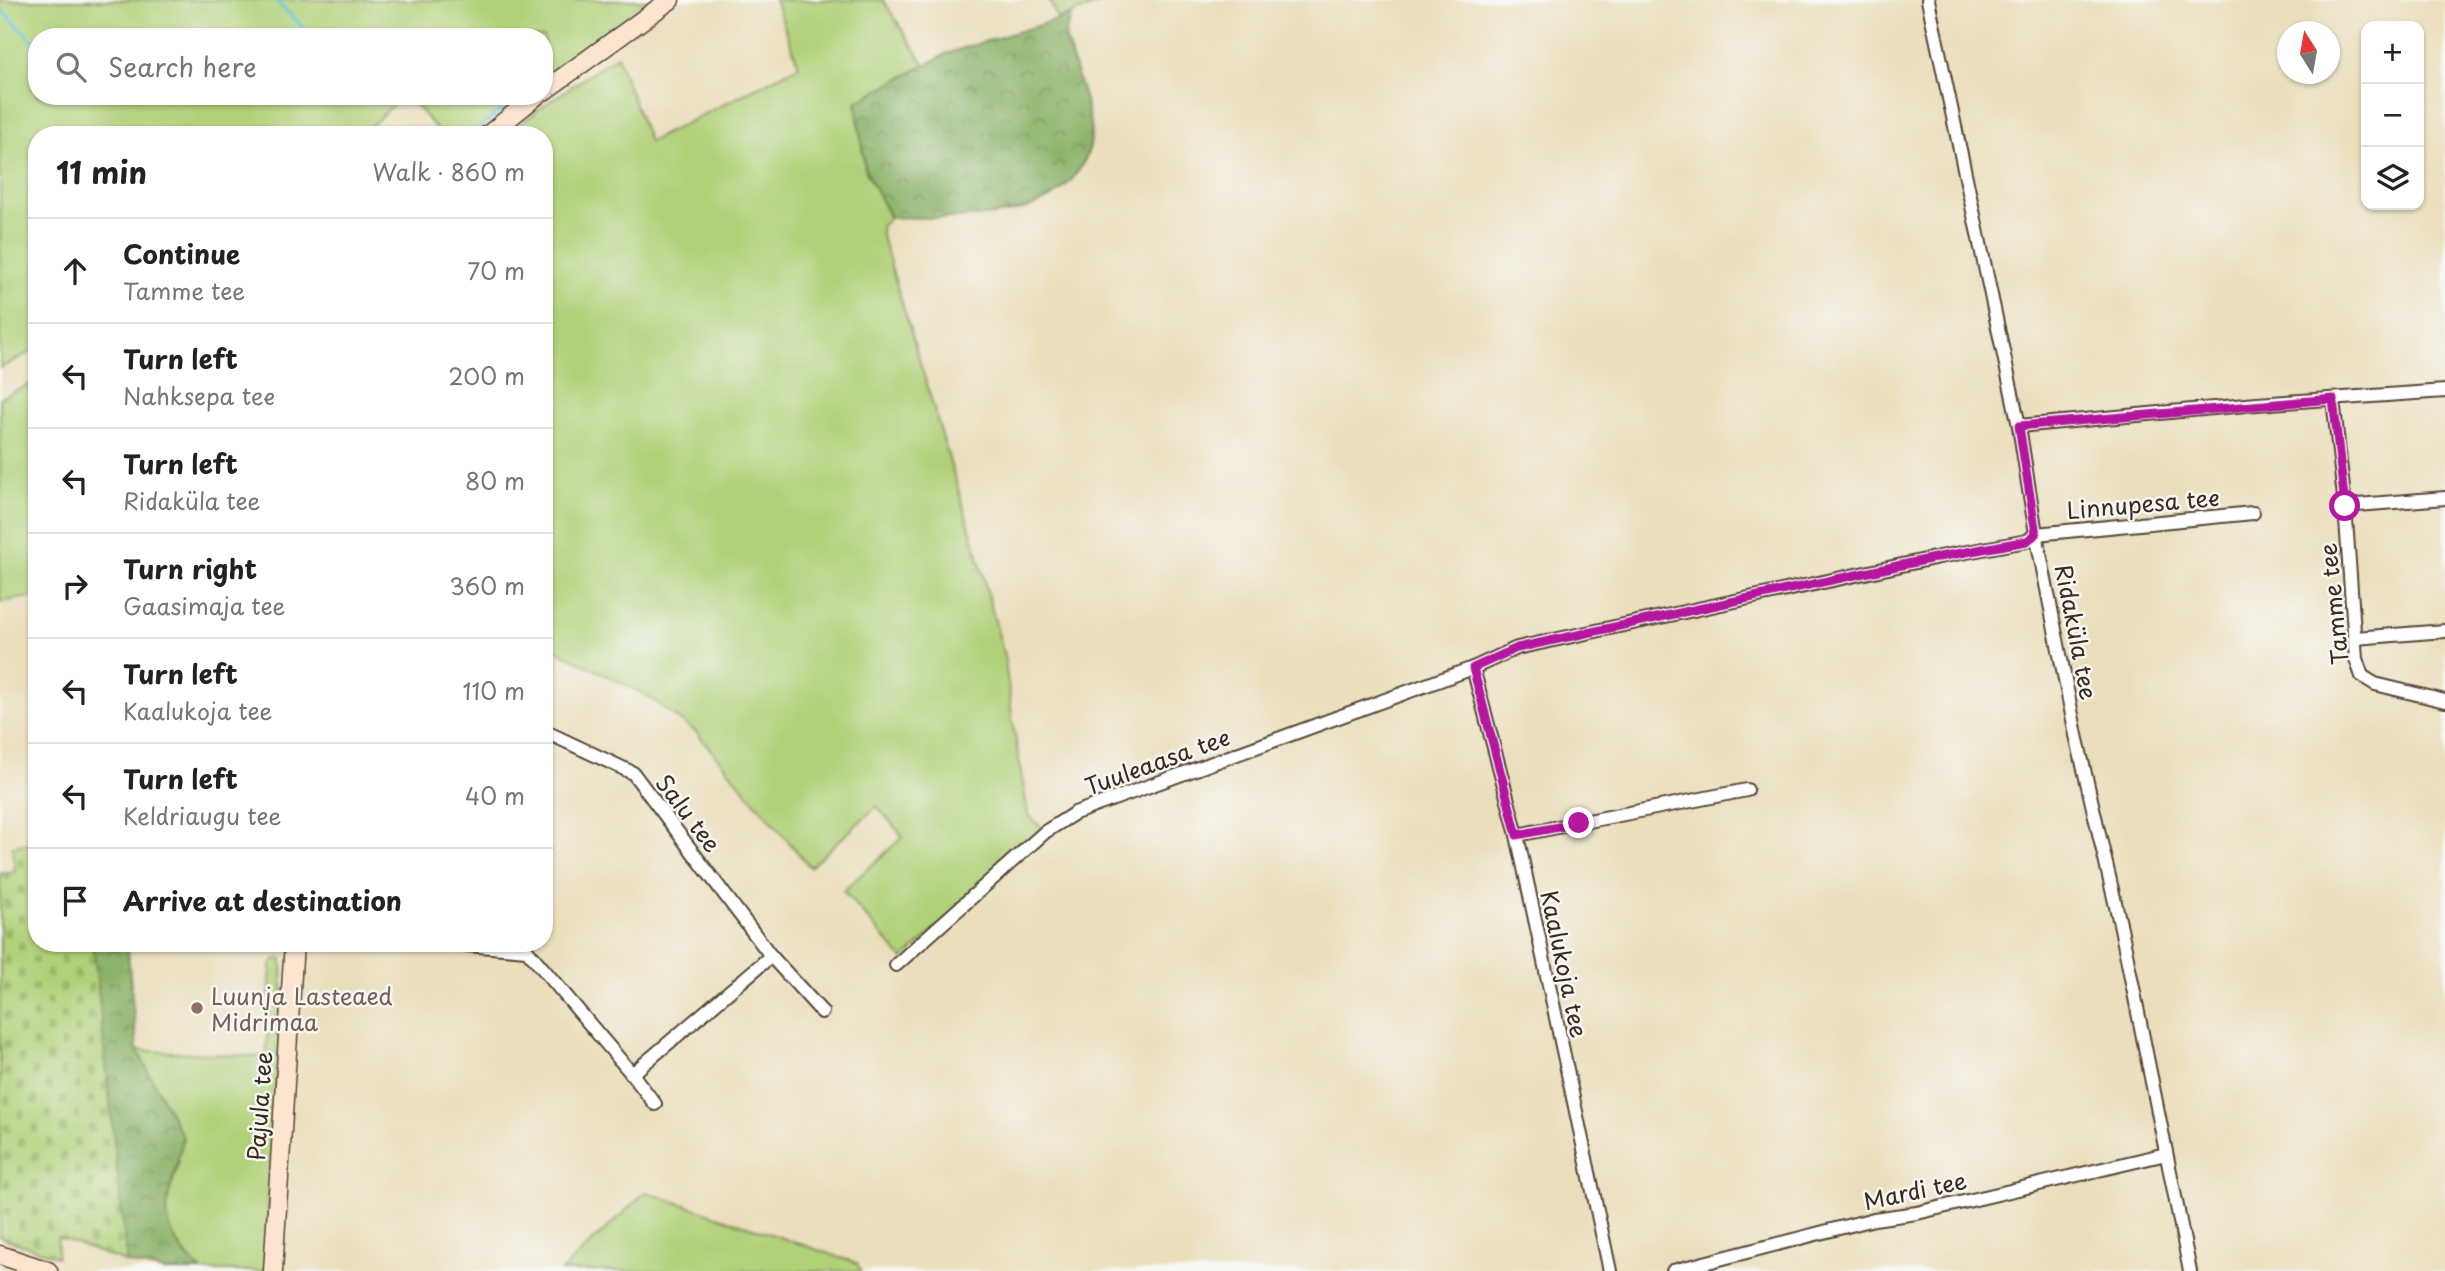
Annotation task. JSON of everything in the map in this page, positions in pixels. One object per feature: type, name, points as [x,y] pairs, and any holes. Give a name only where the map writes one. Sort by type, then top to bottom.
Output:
[{"type":"street","points":[[553,84],[670,0]]},
{"type":"street","name":"Ridaküla tee","points":[[1928,0],[2019,426],[2036,534],[2076,735],[2121,928],[2190,1271]]},
{"type":"street","points":[[499,126],[525,105]]},
{"type":"street","points":[[2019,426],[2445,391]]},
{"type":"street","name":"Tamme tee","points":[[2333,399],[2345,506],[2356,659],[2362,676],[2375,684],[2445,701]]},
{"type":"street","points":[[2345,506],[2445,498]]},
{"type":"street","name":"Linnupesa tee","points":[[1473,668],[1517,648],[1939,557],[2027,541],[2036,534],[2253,513]]},
{"type":"street","points":[[2355,638],[2445,631]]},
{"type":"street","name":"Kaalukoja tee","points":[[1473,668],[1517,835],[1610,1271]]},
{"type":"street","name":"Tuuleaasa tee","points":[[896,965],[1045,832],[1075,813],[1473,668]]},
{"type":"street","name":"Salu tee","points":[[553,734],[634,774],[771,956],[822,1012]]},
{"type":"street","points":[[1517,835],[1747,790]]},
{"type":"street","name":"Pajula tee","points":[[274,1271],[293,952]]},
{"type":"street","points":[[529,952],[632,1074],[654,1104]]},
{"type":"street","points":[[632,1074],[771,956]]},
{"type":"street","name":"Mardi tee","points":[[1673,1271],[1874,1219],[1917,1213],[2166,1154]]},
{"type":"street","points":[[0,1255],[48,1271]]},
{"type":"street","points":[[0,1267],[13,1271]]},
{"type":"green space","points":[[0,0],[654,0],[553,71],[553,28],[28,28],[28,105],[393,105],[371,126],[28,126],[28,354],[0,368]]},
{"type":"green space","points":[[775,0],[883,0],[925,65],[856,102],[865,169],[890,218],[882,225],[881,233],[977,552],[1005,660],[1028,814],[1045,832],[903,959],[843,891],[903,837],[877,806],[810,867],[696,732],[646,695],[553,648],[553,126],[518,126],[544,105],[553,105],[553,99],[617,56],[649,142],[799,66]]},
{"type":"green space","points":[[1049,0],[1109,0],[1058,19]]},
{"type":"green space","points":[[1072,15],[1065,35],[1085,101],[1091,133],[1089,151],[1072,179],[1046,200],[1015,211],[965,217],[890,218],[865,169],[856,102],[948,53]]},
{"type":"green space","points":[[415,105],[507,105],[483,126],[434,126]]},
{"type":"green space","points":[[28,385],[28,597],[0,602],[0,398]]},
{"type":"green space","points":[[28,843],[28,952],[94,952],[127,1263],[58,1237],[57,1257],[0,1237],[0,874],[15,872],[12,846]]},
{"type":"green space","points":[[94,952],[128,952],[137,1050],[183,1138],[169,1193],[168,1222],[184,1253],[201,1271],[165,1271],[127,1263]]},
{"type":"green space","points":[[282,959],[283,1010],[273,1117],[265,1271],[201,1271],[171,1234],[165,1206],[179,1162],[137,1050],[266,1057],[271,964],[274,960]]},
{"type":"green space","points":[[646,1192],[857,1263],[861,1271],[561,1271]]},
{"type":"waterway","points":[[275,0],[304,28]]},
{"type":"waterway","points":[[553,71],[654,0]]},
{"type":"waterway","points":[[0,8],[28,36]]},
{"type":"waterway","points":[[483,126],[507,105]]},
{"type":"place","name":"Luunja Lasteaed Midrimaa","points":[[197,1008]]},
{"type":"route","points":[[1579,823],[1517,835],[1473,668],[1517,648],[1939,557],[2027,541],[2036,534],[2019,426],[2333,399],[2345,506]]}]
